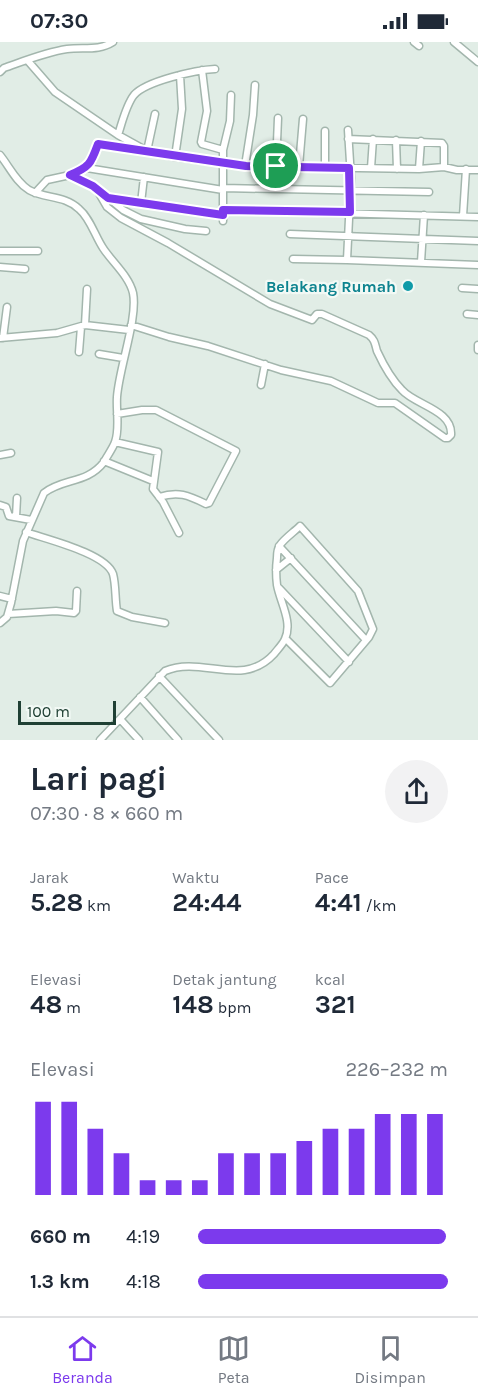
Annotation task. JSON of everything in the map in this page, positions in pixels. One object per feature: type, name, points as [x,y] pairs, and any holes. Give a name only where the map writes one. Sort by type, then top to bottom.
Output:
[{"type":"street","points":[[0,72],[4,68],[67,49],[101,48],[114,42]]},
{"type":"street","points":[[454,42],[478,62]]},
{"type":"street","points":[[28,61],[55,92],[118,135],[147,151]]},
{"type":"street","points":[[118,135],[135,94],[142,89],[167,78],[215,69]]},
{"type":"street","points":[[202,70],[207,111],[201,142],[223,150]]},
{"type":"street","points":[[175,157],[182,109],[180,75]]},
{"type":"street","points":[[244,166],[253,115],[255,85]]},
{"type":"street","points":[[223,216],[223,150],[230,121],[231,95]]},
{"type":"street","points":[[147,151],[155,114]]},
{"type":"street","points":[[276,166],[278,118]]},
{"type":"street","points":[[299,166],[303,119]]},
{"type":"street","points":[[325,130],[325,167]]},
{"type":"street","points":[[347,260],[351,189],[348,130]]},
{"type":"street","points":[[348,139],[442,143],[444,167]]},
{"type":"street","points":[[371,168],[373,139]]},
{"type":"street","points":[[396,140],[397,169]]},
{"type":"street","points":[[418,169],[420,141]]},
{"type":"street","points":[[87,168],[98,144],[244,166],[397,169],[444,167],[457,170],[478,170]]},
{"type":"street","points":[[0,155],[20,182],[35,193],[61,197],[81,210],[131,288],[133,296],[130,327],[117,396],[115,442],[104,461],[91,474],[47,490],[26,532],[20,550],[12,599],[7,616],[0,623]]},
{"type":"street","points":[[35,193],[47,180],[70,175],[87,168],[223,189],[351,189],[429,192]]},
{"type":"street","points":[[463,216],[466,169]]},
{"type":"street","points":[[70,175],[96,188],[123,210],[141,219],[185,229],[206,231]]},
{"type":"street","points":[[141,203],[144,177]]},
{"type":"street","points":[[7,307],[1,338],[57,333],[83,326],[130,327],[208,346],[281,370],[331,381],[378,403],[395,403],[445,438],[451,435],[448,423],[432,408],[403,392],[390,374],[377,350],[374,339],[369,335],[322,314],[317,314],[312,320],[270,304],[112,212],[96,188]]},
{"type":"street","points":[[108,198],[223,216],[350,212],[478,217]]},
{"type":"street","points":[[421,262],[424,215]]},
{"type":"street","points":[[290,234],[478,241]]},
{"type":"street","points":[[0,252],[38,250]]},
{"type":"street","points":[[293,259],[478,265]]},
{"type":"street","points":[[0,267],[25,269]]},
{"type":"street","points":[[462,288],[478,289]]},
{"type":"street","points":[[79,352],[87,289]]},
{"type":"street","points":[[467,314],[478,315]]},
{"type":"street","points":[[478,345],[478,350]]},
{"type":"street","points":[[99,354],[123,358]]},
{"type":"street","points":[[261,385],[265,364]]},
{"type":"street","points":[[117,414],[156,410],[236,451],[210,503],[206,504],[183,494],[171,493],[159,497]]},
{"type":"street","points":[[115,442],[158,452],[153,489],[179,533]]},
{"type":"street","points":[[0,455],[11,453]]},
{"type":"street","points":[[104,461],[153,481]]},
{"type":"street","points":[[16,517],[18,498]]},
{"type":"street","points":[[0,505],[6,507],[9,516],[31,520]]},
{"type":"street","points":[[100,740],[159,676],[175,666],[199,665],[237,672],[255,667],[268,660],[286,639],[286,615],[277,585],[279,546],[300,526],[358,591],[373,629],[330,683],[286,639]]},
{"type":"street","points":[[26,532],[85,552],[107,565],[112,573],[117,610],[132,617],[165,622]]},
{"type":"street","points":[[279,546],[366,640]]},
{"type":"street","points":[[276,570],[291,558]]},
{"type":"street","points":[[277,585],[349,662]]},
{"type":"street","points":[[7,616],[56,611],[74,613],[77,591]]},
{"type":"street","points":[[0,596],[12,599]]},
{"type":"street","points":[[7,616],[11,625]]},
{"type":"street","points":[[159,676],[219,740]]},
{"type":"street","points":[[140,698],[178,740]]},
{"type":"street","points":[[120,719],[139,740]]},
{"type":"place","name":"Belakang Rumah","points":[[408,286]]},
{"type":"route","points":[[98,144],[246,166],[276,166],[349,168],[350,212],[223,210],[223,215],[170,208],[108,198],[93,186],[70,175],[87,168],[98,144]]}]
